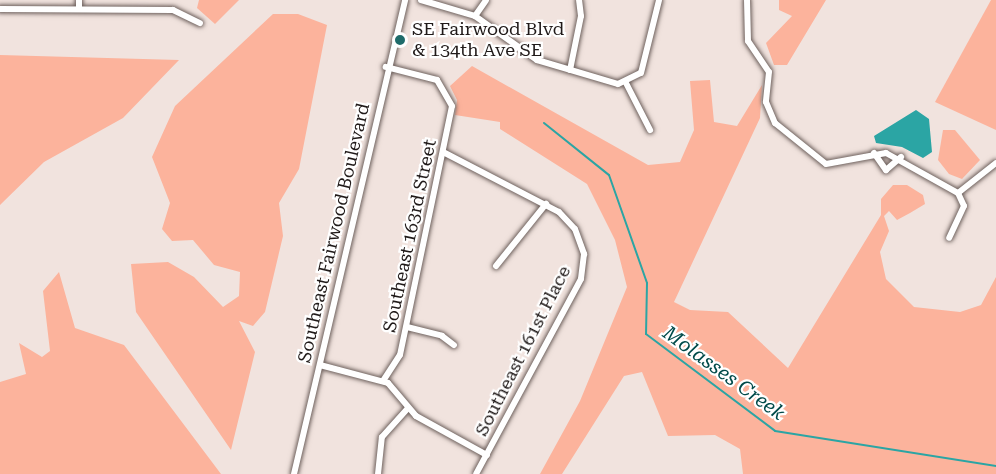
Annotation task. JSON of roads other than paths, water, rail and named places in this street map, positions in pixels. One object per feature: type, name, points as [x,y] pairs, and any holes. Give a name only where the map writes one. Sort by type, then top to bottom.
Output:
[{"type":"street","points":[[79,0],[79,9]]},
{"type":"street","name":"Southeast Fairwood Boulevard","points":[[294,474],[386,67],[405,0]]},
{"type":"street","points":[[421,0],[475,16],[537,60],[626,83],[650,130]]},
{"type":"street","points":[[475,16],[486,0]]},
{"type":"street","points":[[570,70],[581,16],[579,0]]},
{"type":"street","points":[[626,83],[645,63],[658,0]]},
{"type":"street","points":[[747,0],[748,41],[769,72],[766,102],[775,123],[826,164],[874,153],[901,157],[958,193],[964,206],[949,238]]},
{"type":"street","points":[[0,9],[173,10],[200,23]]},
{"type":"street","name":"Southeast 163rd Street","points":[[383,381],[400,356],[452,106],[448,92],[437,80],[386,67]]},
{"type":"street","points":[[444,153],[546,204],[496,266]]},
{"type":"street","points":[[874,153],[886,170],[901,157]]},
{"type":"street","points":[[958,193],[996,163]]},
{"type":"street","name":"Southeast 161st Place","points":[[476,474],[581,279],[580,239],[564,216],[546,204]]},
{"type":"street","points":[[407,327],[442,336],[454,345]]},
{"type":"street","points":[[320,365],[383,381],[407,409],[487,455]]},
{"type":"street","points":[[378,474],[382,437],[407,409]]},
{"type":"water","points":[[916,110],[929,119],[932,152],[923,158],[902,147],[876,143],[874,136]]},
{"type":"waterway","name":"Molasses Creek","points":[[544,123],[609,175],[647,283],[646,334],[775,431],[996,466]]},
{"type":"place","name":"SE Fairwood Blvd & 134th Ave SE","points":[[400,40]]}]
